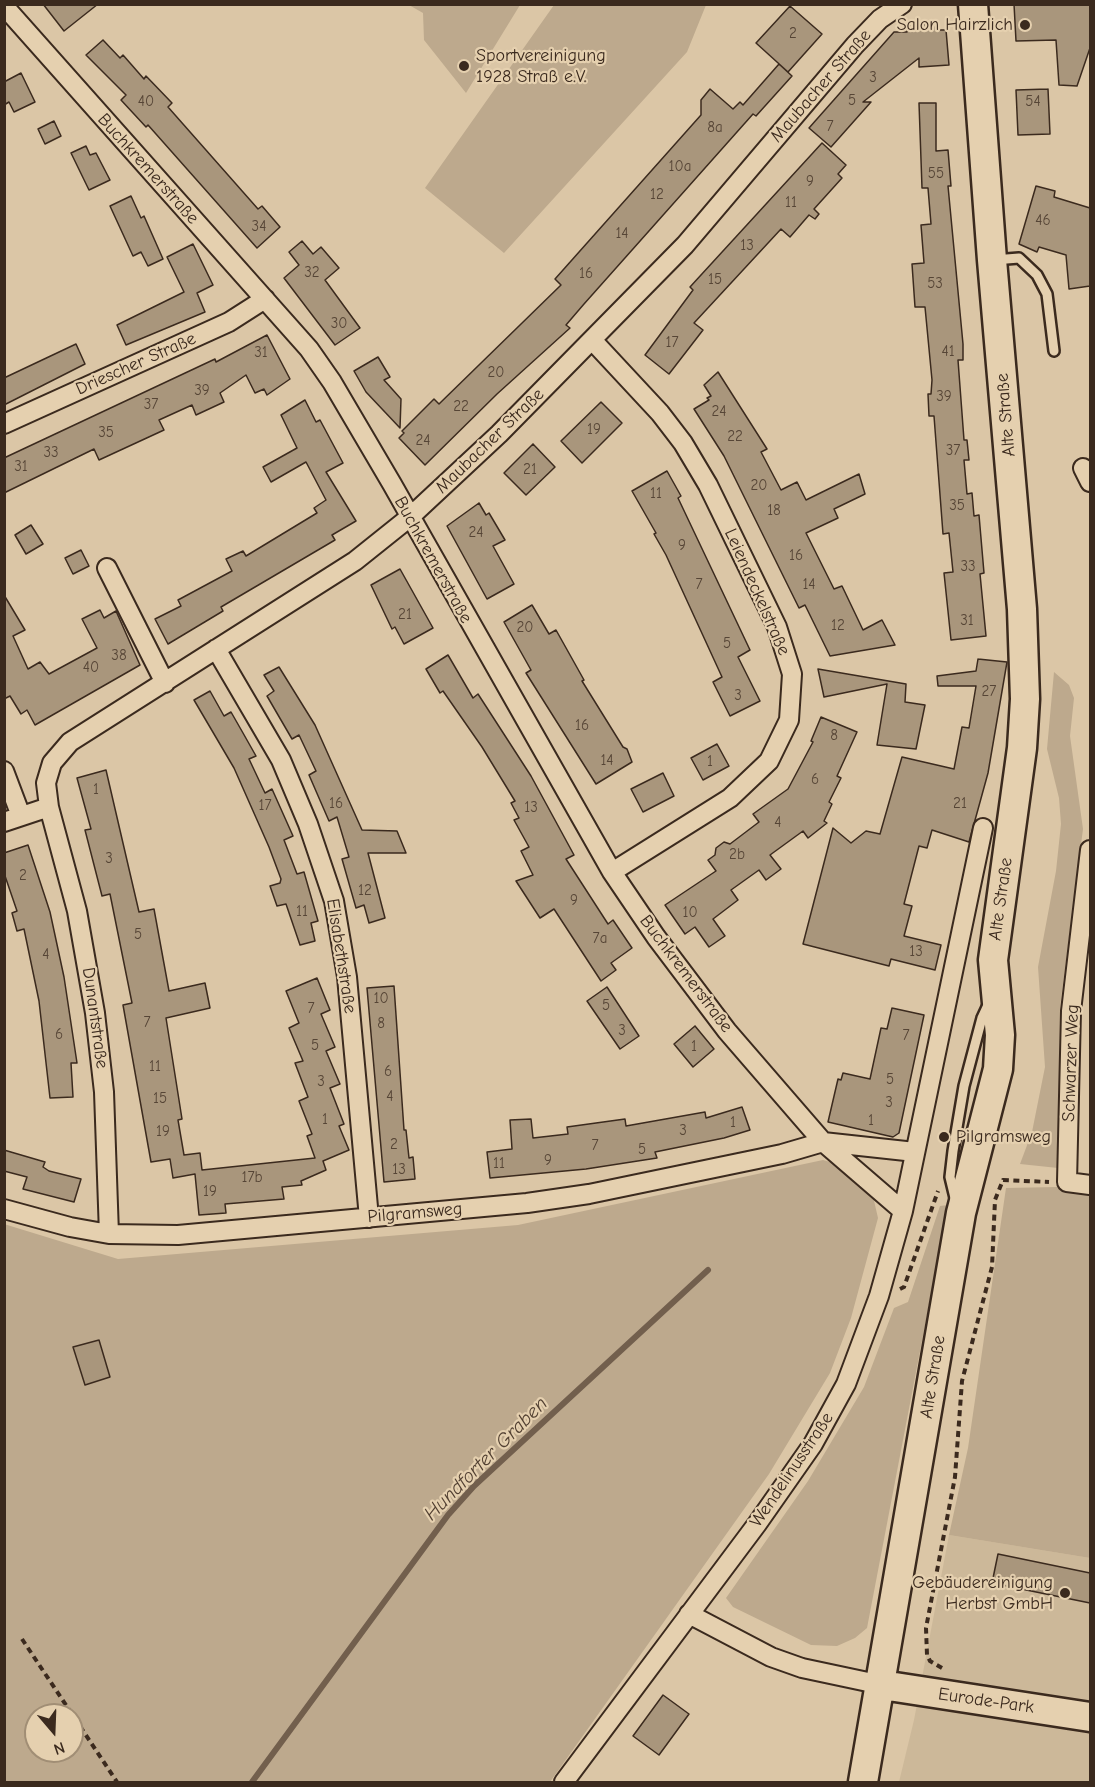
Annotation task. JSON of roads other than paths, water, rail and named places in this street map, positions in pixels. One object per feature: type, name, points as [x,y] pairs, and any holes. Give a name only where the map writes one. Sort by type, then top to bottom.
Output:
[{"type":"main road","name":"Alte Straße","points":[[863,1782],[882,1685],[961,1213],[998,1069],[1000,1035],[994,990],[996,932],[1016,801],[1025,699],[1022,609],[992,260],[974,4]]},
{"type":"main road","name":"Eurode-Park","points":[[882,1685],[1090,1717]]},
{"type":"street","name":"Maubacher Straße","points":[[49,807],[46,783],[51,763],[70,742],[355,561],[410,517],[499,434],[685,245],[855,45],[880,19],[902,4]]},
{"type":"street","name":"Buchkremerstraße","points":[[4,6],[309,349],[332,382],[612,872],[686,980],[823,1142]]},
{"type":"street","name":"Driescher Straße","points":[[4,424],[229,322],[265,299]]},
{"type":"street","name":"Leiendeckelstraße","points":[[593,341],[673,429],[708,485],[777,627],[787,651],[792,685],[789,720],[769,761],[730,798],[612,872]]},
{"type":"street","points":[[107,568],[165,682]]},
{"type":"street","name":"Elisabethstraße","points":[[216,649],[280,760],[308,824],[334,901],[347,977],[369,1218]]},
{"type":"street","points":[[4,771],[13,819],[49,807]]},
{"type":"street","name":"Dunantstraße","points":[[49,807],[76,912],[95,1013],[104,1092],[109,1234]]},
{"type":"street","name":"Alte Straße","points":[[903,1211],[983,828]]},
{"type":"street","name":"Schwarzer Weg","points":[[1090,850],[1071,1011],[1067,1182],[1090,1185]]},
{"type":"street","points":[[823,1142],[903,1211]]},
{"type":"street","name":"Pilgramsweg","points":[[4,1209],[70,1227],[109,1234],[178,1235],[369,1218],[589,1194],[782,1154],[823,1142],[915,1152]]},
{"type":"street","name":"Wendelinusstraße","points":[[564,1782],[813,1444],[846,1384],[879,1296],[903,1211]]},
{"type":"street","points":[[689,1614],[802,1668],[882,1685]]},
{"type":"lane","points":[[992,260],[1019,258],[1037,275],[1047,294],[1054,351]]},
{"type":"waterway","name":"Hundforter Graben","points":[[252,1782],[448,1515],[474,1486],[708,1270]]},
{"type":"place","name":"Salon Hairzlich","points":[[1025,25]]},
{"type":"place","name":"Sportvereinigung 1928 Straß e.V.","points":[[464,66]]},
{"type":"place","name":"Pilgramsweg","points":[[944,1137]]},
{"type":"place","name":"Gebäudereinigung Herbst GmbH","points":[[1065,1593]]}]
